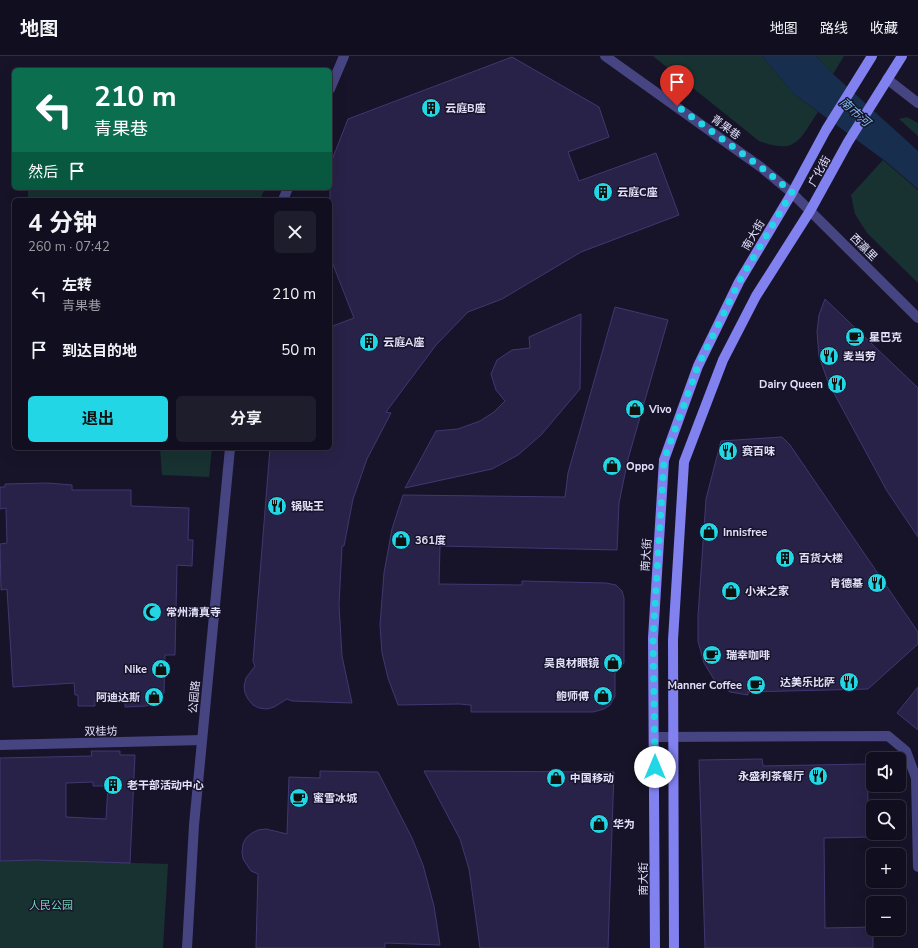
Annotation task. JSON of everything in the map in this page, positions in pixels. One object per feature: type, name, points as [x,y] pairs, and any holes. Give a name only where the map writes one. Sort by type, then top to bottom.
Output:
[{"type":"main road","name":"广化街","points":[[792,192],[826,130],[872,56]]},
{"type":"main road","name":"广化街","points":[[810,211],[848,142],[902,56]]},
{"type":"main road","name":"南大街","points":[[655,948],[653,638],[664,460],[698,366],[739,282],[792,192]]},
{"type":"main road","points":[[674,948],[672,737],[673,640],[684,462],[723,360],[756,296],[810,211]]},
{"type":"street","points":[[332,84],[344,56]]},
{"type":"street","name":"青果巷","points":[[605,56],[762,168],[792,192]]},
{"type":"street","points":[[887,79],[918,103]]},
{"type":"street","name":"西瀛里","points":[[792,192],[918,318]]},
{"type":"street","name":"公园路","points":[[187,948],[194,825],[230,450]]},
{"type":"street","points":[[654,737],[888,736],[906,751],[916,778],[918,868]]},
{"type":"street","name":"双桂坊","points":[[0,745],[202,740]]},
{"type":"green space","points":[[653,56],[762,56],[794,94],[818,112],[796,142],[782,146],[759,141]]},
{"type":"green space","points":[[816,56],[844,56],[833,74]]},
{"type":"green space","points":[[907,117],[918,123],[918,136],[899,119]]},
{"type":"green space","points":[[883,160],[918,190],[918,283],[867,233],[855,214],[851,195]]},
{"type":"green space","points":[[28,190],[264,190],[261,198],[28,198]]},
{"type":"green space","points":[[160,450],[212,450],[209,477],[162,475]]},
{"type":"green space","name":"人民公园","points":[[36,860],[168,864],[163,948],[0,948],[0,861]]},
{"type":"water","name":"南市河","points":[[762,56],[816,56],[833,74],[918,151],[918,189],[884,160],[794,94]]},
{"type":"building","points":[[512,57],[599,107],[609,137],[568,152],[579,181],[656,153],[679,215],[581,252],[502,299],[468,312],[436,345],[386,412],[391,413],[367,459],[353,499],[344,546],[342,546],[339,605],[342,656],[352,703],[292,701],[287,699],[274,707],[267,709],[259,708],[253,705],[248,699],[244,686],[246,678],[255,666],[253,661],[270,450],[332,450],[332,326],[354,318],[332,262],[332,198],[330,198],[330,190],[332,190],[332,160],[348,119]]},
{"type":"building","points":[[825,299],[918,388],[918,537],[887,491],[828,382],[819,356],[817,332],[819,315]]},
{"type":"building","points":[[615,307],[668,320],[628,459],[619,503],[617,550],[440,546],[439,584],[522,585],[522,581],[606,583],[616,585],[622,591],[624,598],[624,663],[615,673],[615,696],[610,705],[604,709],[593,712],[471,712],[471,705],[398,705],[388,678],[382,653],[380,625],[384,573],[392,529],[403,495],[565,497],[568,473]]},
{"type":"building","points":[[581,314],[580,389],[541,435],[518,455],[492,469],[405,488],[436,431],[458,429],[480,421],[494,412],[505,401],[496,390],[491,374],[497,360],[512,350],[530,348],[529,337]]},
{"type":"building","name":"百货大楼","points":[[782,437],[790,445],[918,632],[918,644],[868,689],[748,692],[748,695],[730,692],[715,681],[704,663],[698,641],[698,616],[706,499],[721,441]]},
{"type":"building","points":[[48,483],[72,485],[72,490],[131,490],[131,506],[189,508],[188,540],[193,540],[192,566],[177,565],[175,655],[165,655],[164,693],[157,702],[146,706],[125,707],[125,698],[95,699],[95,706],[78,706],[78,695],[75,695],[74,683],[13,687],[7,589],[1,590],[0,544],[7,543],[6,508],[0,509],[0,487],[5,487],[5,484]]},
{"type":"building","points":[[918,687],[918,730],[897,713]]},
{"type":"building","points":[[91,751],[120,751],[120,755],[135,755],[130,863],[34,860],[0,861],[0,758],[92,756]],"holes":[[[93,782],[93,786],[108,786],[106,819],[66,817],[66,783]]]},
{"type":"building","points":[[762,759],[763,766],[866,764],[866,792],[868,792],[868,800],[866,800],[866,837],[824,838],[825,928],[866,927],[866,936],[873,936],[873,948],[705,948],[699,760]]},
{"type":"building","points":[[320,771],[378,772],[412,838],[423,865],[434,906],[440,945],[385,943],[385,948],[256,948],[258,874],[251,871],[243,859],[243,844],[246,838],[258,830],[266,829],[287,834],[289,777],[320,778]]},
{"type":"building","points":[[424,771],[614,772],[608,948],[480,948],[469,869],[460,839]]},
{"type":"place","name":"云庭B座","points":[[431,108]]},
{"type":"place","name":"云庭C座","points":[[603,192]]},
{"type":"place","name":"星巴克","points":[[855,337]]},
{"type":"place","name":"云庭A座","points":[[369,342]]},
{"type":"place","name":"麦当劳","points":[[829,356]]},
{"type":"place","name":"Dairy Queen","points":[[837,384]]},
{"type":"place","name":"Vivo","points":[[635,409]]},
{"type":"place","name":"赛百味","points":[[728,451]]},
{"type":"place","name":"Oppo","points":[[612,466]]},
{"type":"place","name":"锅贴王","points":[[277,506]]},
{"type":"place","name":"Innisfree","points":[[709,532]]},
{"type":"place","name":"361度","points":[[401,540]]},
{"type":"place","name":"百货大楼","points":[[785,558]]},
{"type":"place","name":"肯德基","points":[[877,583]]},
{"type":"place","name":"小米之家","points":[[731,591]]},
{"type":"place","name":"常州清真寺","points":[[152,612]]},
{"type":"place","name":"瑞幸咖啡","points":[[712,655]]},
{"type":"place","name":"吴良材眼镜","points":[[613,663]]},
{"type":"place","name":"Nike","points":[[161,669]]},
{"type":"place","name":"达美乐比萨","points":[[849,682]]},
{"type":"place","name":"Manner Coffee","points":[[756,685]]},
{"type":"place","name":"鲍师傅","points":[[603,696]]},
{"type":"place","name":"阿迪达斯","points":[[154,697]]},
{"type":"place","name":"永盛利茶餐厅","points":[[818,776]]},
{"type":"place","name":"中国移动","points":[[556,778]]},
{"type":"place","name":"老干部活动中心","points":[[113,785]]},
{"type":"place","name":"蜜雪冰城","points":[[299,798]]},
{"type":"place","name":"华为","points":[[599,824]]},
{"type":"route","points":[[655,767],[653,638],[664,460],[698,366],[739,282],[792,192],[762,168],[677,106]]}]
